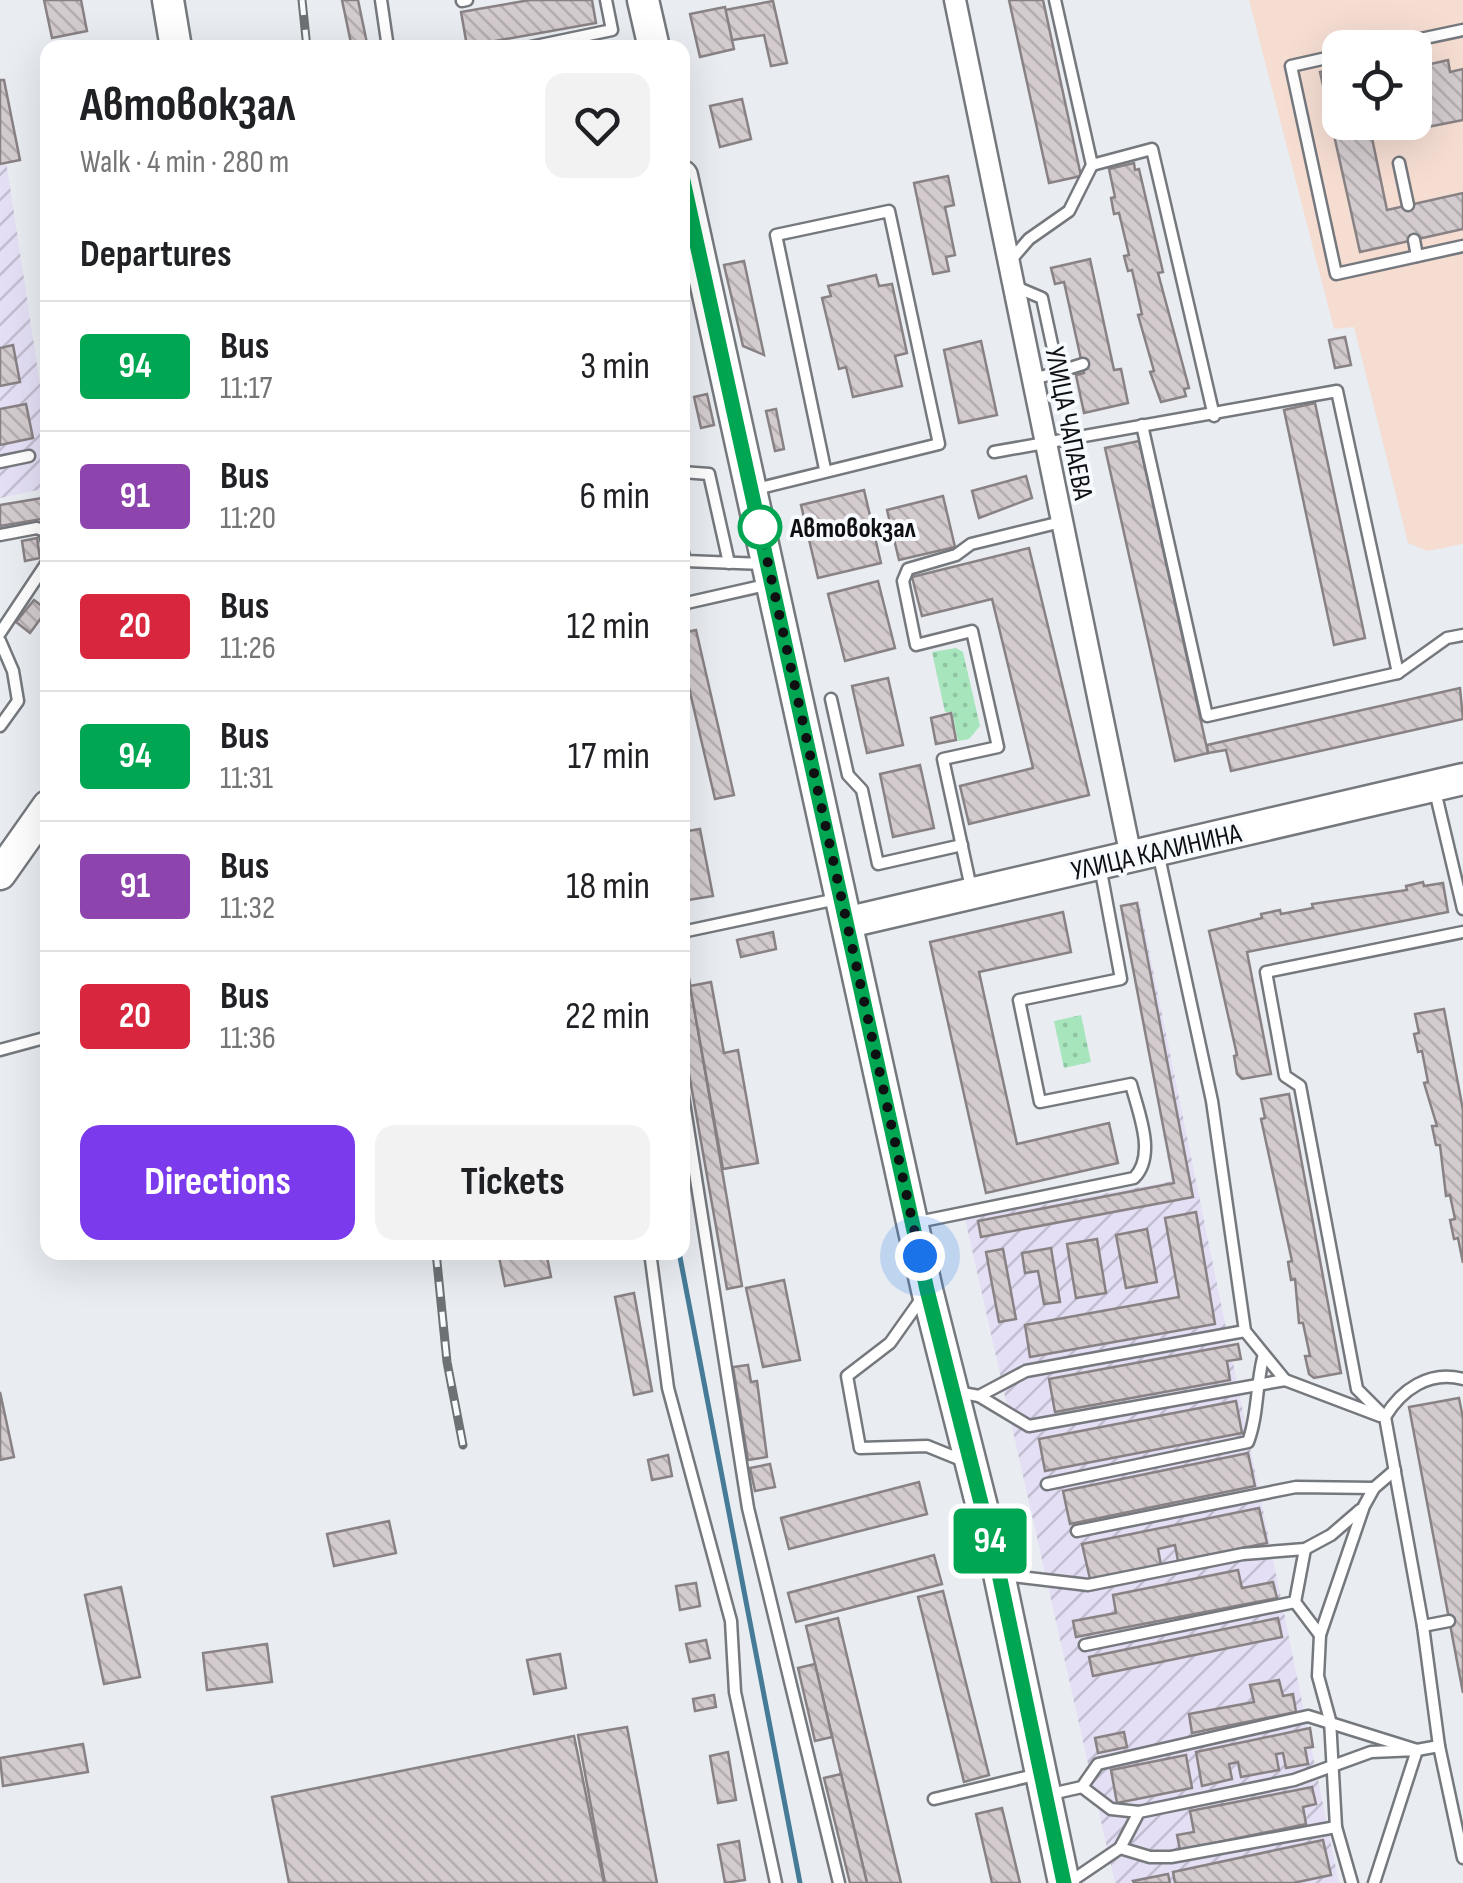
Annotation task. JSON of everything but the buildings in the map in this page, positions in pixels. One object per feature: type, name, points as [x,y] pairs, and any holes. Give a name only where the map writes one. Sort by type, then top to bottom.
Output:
[{"type":"main road","points":[[168,0],[175,40]]},
{"type":"main road","points":[[644,0],[652,40]]},
{"type":"main road","points":[[690,224],[699,278],[846,910],[927,1290],[965,1393],[968,1462],[999,1574],[1067,1883]]},
{"type":"main road","name":"УЛИЦА КАЛИНИНА","points":[[846,910],[972,894],[1448,782]]},
{"type":"main road","points":[[0,874],[40,817]]},
{"type":"street","name":"УЛИЦА ЧАПАЕВА","points":[[956,0],[1061,522],[1144,854]]},
{"type":"lane","points":[[381,0],[387,40]]},
{"type":"lane","points":[[564,40],[612,30],[606,0]]},
{"type":"lane","points":[[1010,261],[1029,239],[1069,211],[1092,165],[1055,0]]},
{"type":"lane","points":[[1432,37],[1463,30]]},
{"type":"lane","points":[[1322,60],[1290,66],[1336,274],[1463,246]]},
{"type":"lane","points":[[1092,165],[1152,149],[1214,416]]},
{"type":"lane","points":[[1399,163],[1408,206]]},
{"type":"lane","points":[[751,490],[824,469],[939,444],[889,210],[776,235],[824,469]]},
{"type":"lane","points":[[1414,240],[1417,256]]},
{"type":"lane","points":[[1015,286],[1042,298],[1058,372]]},
{"type":"lane","points":[[1034,379],[1082,364]]},
{"type":"lane","points":[[994,452],[1046,440],[1214,416],[1337,391],[1398,673]]},
{"type":"lane","points":[[1142,425],[1207,716],[1398,673],[1448,638],[1463,636]]},
{"type":"lane","points":[[0,462],[29,456]]},
{"type":"lane","points":[[690,473],[710,474],[729,563]]},
{"type":"lane","points":[[972,894],[943,760],[998,746],[972,631],[916,644],[903,581],[908,569],[956,555],[972,544],[1061,522]]},
{"type":"lane","points":[[0,536],[40,529]]},
{"type":"lane","points":[[690,562],[729,563],[770,574]]},
{"type":"lane","points":[[0,632],[40,573]]},
{"type":"lane","points":[[690,601],[770,574]]},
{"type":"lane","points":[[0,641],[13,672],[18,701],[0,726]]},
{"type":"lane","points":[[831,699],[848,775],[862,790],[878,864],[962,846]]},
{"type":"lane","points":[[817,782],[848,775]]},
{"type":"lane","points":[[1448,782],[1463,909]]},
{"type":"lane","points":[[1144,854],[1212,1100],[1245,1331],[1263,1358],[1285,1380],[1385,1417]]},
{"type":"lane","points":[[913,1222],[1134,1178],[1144,1168],[1146,1150],[1131,1084],[1040,1102],[1019,1000],[1121,979],[1100,864]]},
{"type":"lane","points":[[690,929],[846,910]]},
{"type":"lane","points":[[1463,932],[1266,972],[1285,1076],[1300,1086],[1357,1389],[1385,1417],[1423,1626],[1439,1746],[1463,1858]]},
{"type":"lane","points":[[0,1050],[40,1039]]},
{"type":"lane","points":[[690,1141],[748,1508],[840,1883]]},
{"type":"lane","points":[[651,1260],[668,1388],[731,1620],[735,1692],[776,1883]]},
{"type":"lane","points":[[927,1290],[890,1343],[848,1376],[860,1448],[927,1446],[968,1462]]},
{"type":"lane","points":[[965,1393],[1026,1371],[1245,1331]]},
{"type":"lane","points":[[1046,1484],[1248,1442],[1255,1425],[1256,1385],[1263,1358]]},
{"type":"lane","points":[[1385,1417],[1399,1392],[1420,1382],[1463,1378]]},
{"type":"lane","points":[[965,1393],[1029,1426],[1285,1380]]},
{"type":"lane","points":[[1352,1883],[1336,1827],[1330,1720],[1318,1676],[1320,1635],[1364,1506],[1374,1488],[1395,1470]]},
{"type":"lane","points":[[1077,1531],[1296,1486],[1374,1488]]},
{"type":"lane","points":[[999,1574],[1088,1585],[1243,1554],[1305,1549],[1332,1535],[1364,1506]]},
{"type":"lane","points":[[1305,1549],[1295,1602],[1320,1635]]},
{"type":"lane","points":[[1085,1645],[1295,1602]]},
{"type":"lane","points":[[1423,1626],[1450,1621]]},
{"type":"lane","points":[[1082,1787],[1098,1764],[1308,1716],[1417,1750]]},
{"type":"lane","points":[[934,1799],[1043,1784],[1082,1787],[1111,1809],[1139,1812],[1332,1768],[1371,1752],[1439,1746]]},
{"type":"lane","points":[[1374,1883],[1417,1750]]},
{"type":"lane","points":[[1067,1883],[1120,1848],[1139,1812]]},
{"type":"lane","points":[[1120,1848],[1150,1857],[1171,1857],[1336,1827]]},
{"type":"shaded area","points":[[1249,0],[1463,0],[1463,544],[1428,551],[1408,543],[1354,327],[1334,329]]},
{"type":"shaded area","points":[[0,121],[40,384],[40,489],[0,498]]},
{"type":"shaded area","points":[[1139,901],[1339,1883],[1115,1883],[965,1219],[1172,1181],[1120,905]]},
{"type":"green space","points":[[956,648],[963,652],[980,726],[969,739],[958,741],[952,712],[945,712],[932,652]]},
{"type":"green space","points":[[1081,1015],[1091,1062],[1064,1068],[1054,1021]]},
{"type":"waterway","points":[[681,1260],[800,1883]]},
{"type":"railway","points":[[302,0],[306,40]]},
{"type":"railway","points":[[437,1260],[447,1362],[463,1445]]},
{"type":"bus line","name":"94","points":[[690,213],[927,1290],[999,1574],[1064,1883]]},
{"type":"place","name":"Автовокзал","points":[[760,527]]},
{"type":"route","points":[[760,527],[920,1256]]}]
